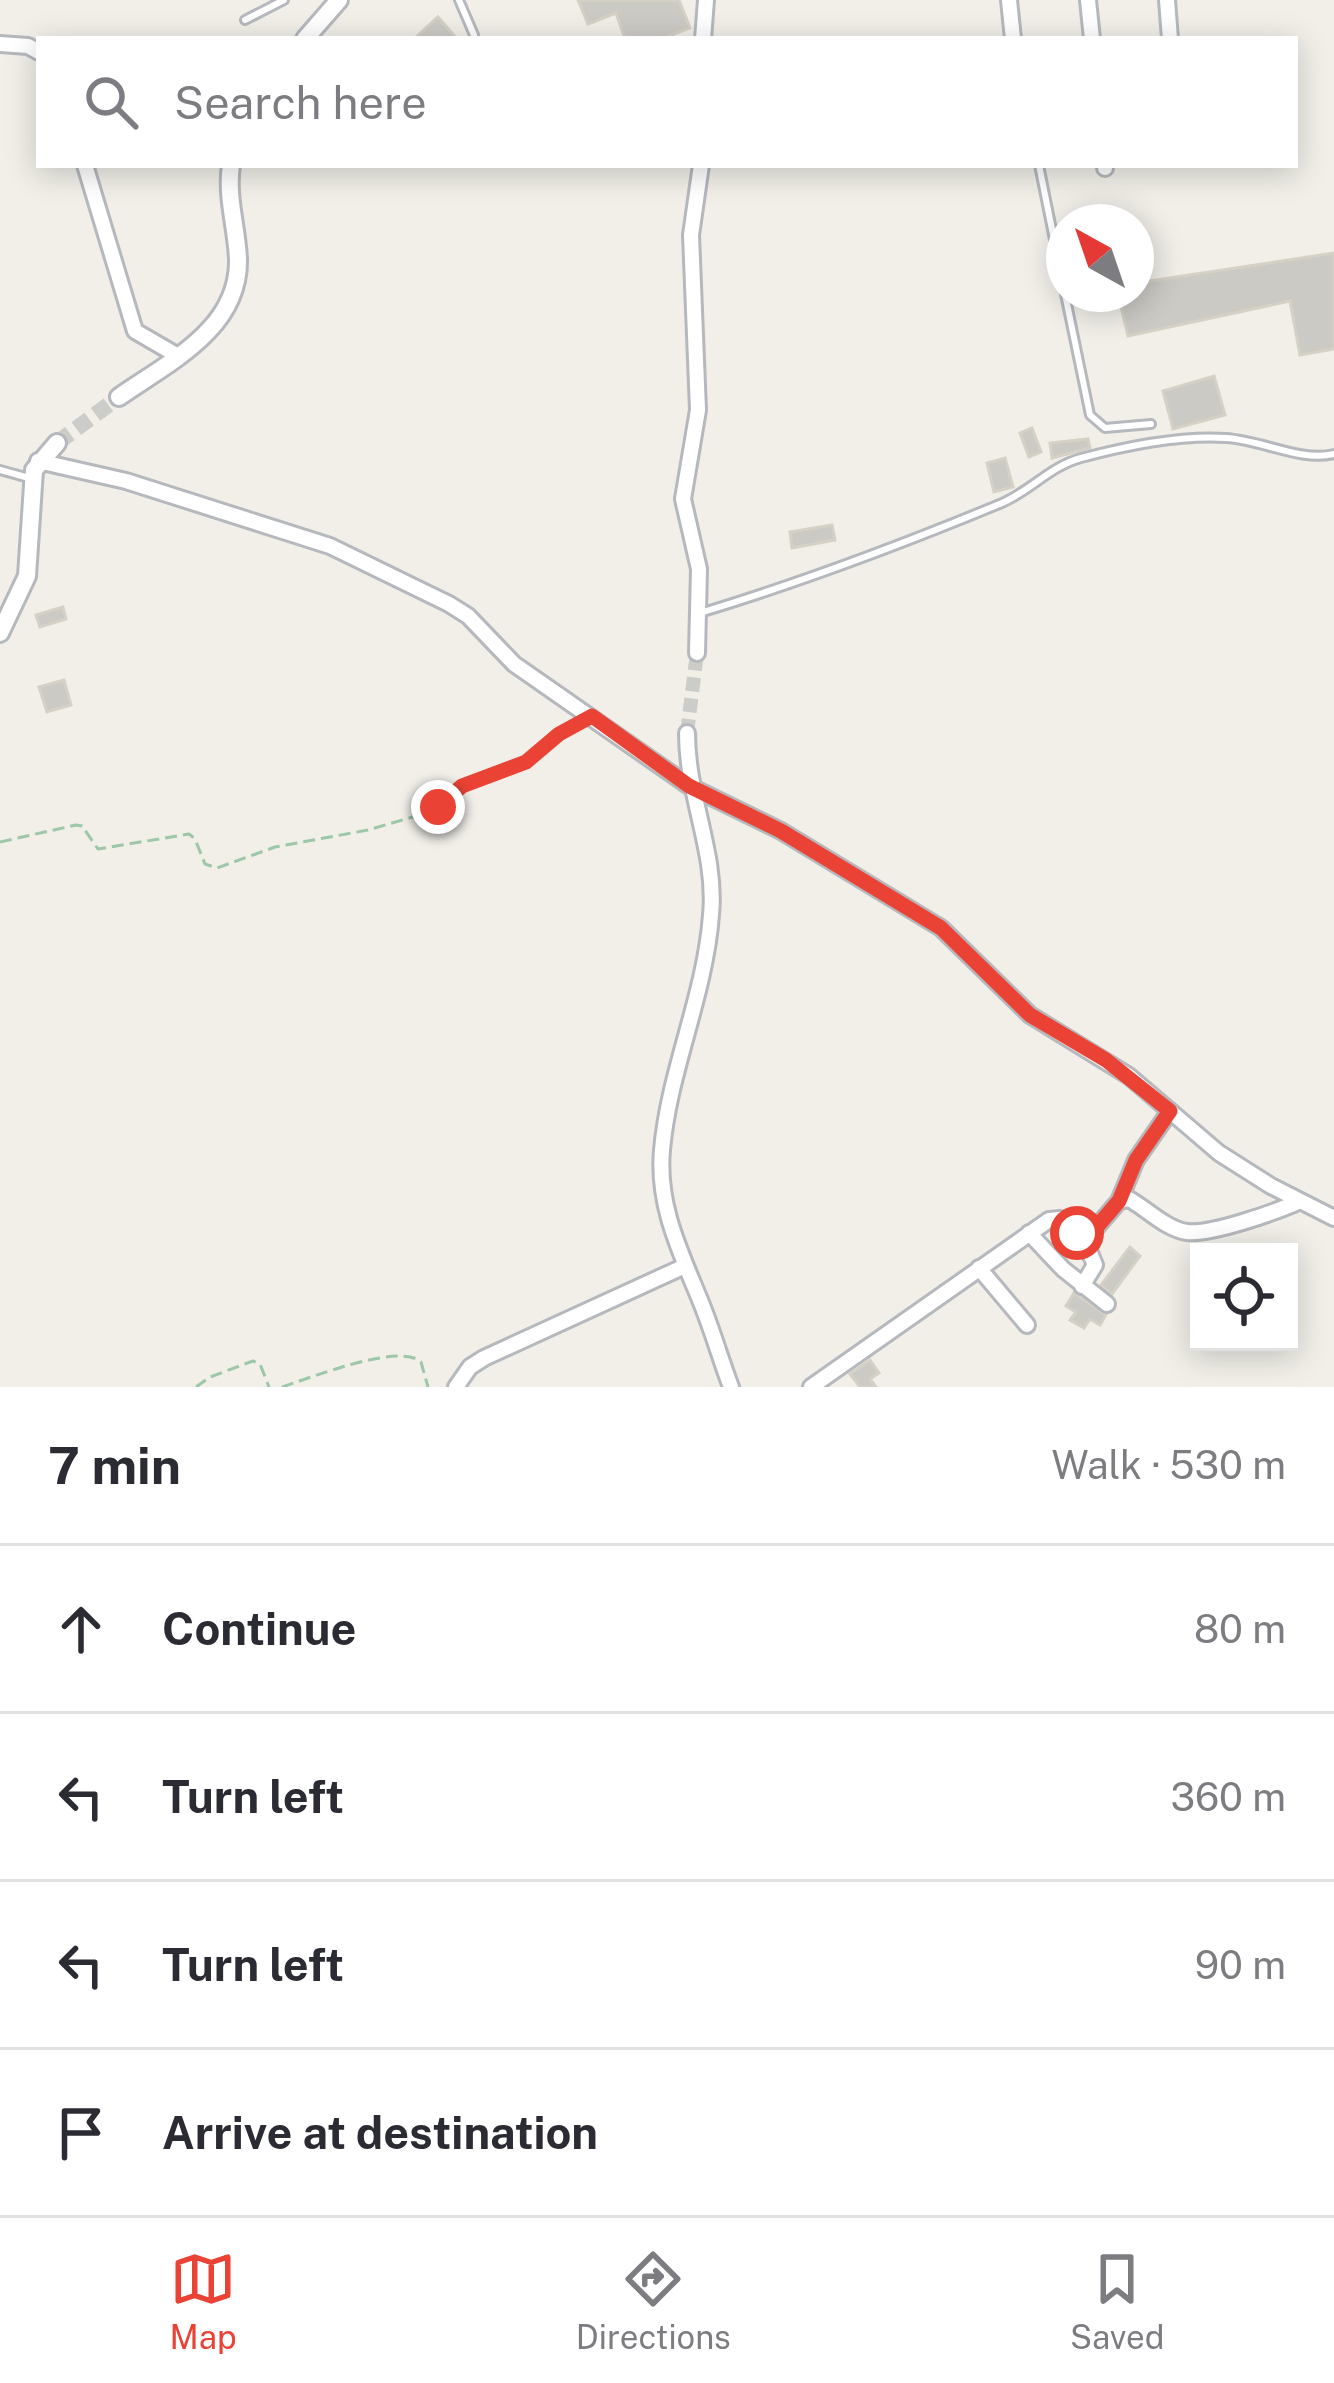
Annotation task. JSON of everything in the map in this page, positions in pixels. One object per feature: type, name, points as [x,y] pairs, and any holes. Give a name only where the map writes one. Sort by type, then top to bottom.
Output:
[{"type":"street","points":[[703,36],[706,0]]},
{"type":"street","points":[[1009,0],[1013,36]]},
{"type":"street","points":[[1088,0],[1092,36]]},
{"type":"street","points":[[1167,0],[1170,36]]},
{"type":"street","points":[[307,36],[330,3]]},
{"type":"street","points":[[0,44],[36,50]]},
{"type":"street","points":[[87,168],[135,331],[178,356]]},
{"type":"street","points":[[119,397],[178,356],[222,316],[232,299],[238,257],[229,194],[231,168]]},
{"type":"street","points":[[697,653],[698,569],[683,499],[698,410],[691,235],[701,168]]},
{"type":"street","points":[[0,632],[27,576],[35,470],[58,443]]},
{"type":"street","points":[[35,470],[202,504],[360,558],[468,616],[514,664],[689,786],[781,831],[941,928],[1030,1015],[1106,1060],[1204,1143],[1298,1202],[1334,1218]]},
{"type":"street","points":[[687,733],[689,786],[712,878],[711,916],[694,1017],[671,1090],[661,1153],[664,1205],[731,1387]]},
{"type":"street","points":[[1083,1236],[1094,1232],[1119,1201],[1136,1160],[1170,1111]]},
{"type":"street","points":[[1119,1201],[1130,1198],[1171,1226],[1192,1233],[1298,1202]]},
{"type":"street","points":[[811,1387],[1054,1218],[1083,1236],[1095,1265],[1082,1286]]},
{"type":"street","points":[[1029,1233],[1107,1304]]},
{"type":"street","points":[[456,1387],[470,1367],[484,1358],[685,1266]]},
{"type":"street","points":[[979,1268],[1028,1325]]},
{"type":"lane","points":[[245,20],[284,0]]},
{"type":"lane","points":[[459,0],[474,35]]},
{"type":"lane","points":[[1040,168],[1047,204]]},
{"type":"lane","points":[[1069,312],[1090,415],[1105,428],[1151,424]]},
{"type":"lane","points":[[700,613],[969,517],[1012,499],[1049,472],[1080,459],[1223,438],[1311,456],[1334,454]]},
{"type":"lane","points":[[0,470],[35,470]]},
{"type":"path","points":[[0,842],[80,825],[98,849],[184,833],[195,839],[205,864],[217,868],[275,847],[368,830],[430,812],[462,786],[526,762],[559,734],[592,716]]},
{"type":"path","points":[[283,1387],[344,1366],[407,1354],[421,1362],[428,1387]]},
{"type":"path","points":[[196,1387],[254,1361],[260,1364],[269,1387]]},
{"type":"building","points":[[578,0],[679,0],[690,28],[669,36],[624,36],[616,13],[588,24]]},
{"type":"building","points":[[438,17],[454,36],[417,36]]},
{"type":"building","points":[[1334,253],[1334,349],[1300,355],[1290,301],[1128,336],[1122,312],[1154,312],[1154,280]]},
{"type":"building","points":[[1214,376],[1225,415],[1173,429],[1163,391]]},
{"type":"building","points":[[1032,428],[1041,452],[1029,457],[1020,433]]},
{"type":"building","points":[[1088,439],[1090,448],[1052,458],[1050,443]]},
{"type":"building","points":[[1005,458],[1013,487],[994,492],[987,463]]},
{"type":"building","points":[[832,525],[835,540],[792,548],[790,532]]},
{"type":"building","points":[[63,607],[66,619],[40,627],[36,615]]},
{"type":"building","points":[[64,680],[71,705],[47,712],[39,687]]},
{"type":"building","points":[[1130,1247],[1140,1256],[1112,1294],[1101,1285]]},
{"type":"building","points":[[1074,1293],[1106,1315],[1100,1325],[1090,1319],[1084,1328],[1070,1320],[1076,1312],[1066,1306]]},
{"type":"building","points":[[870,1360],[879,1373],[870,1379],[876,1387],[860,1387],[850,1374]]},
{"type":"tunnel","points":[[57,443],[119,397]]},
{"type":"tunnel","points":[[687,733],[697,653]]},
{"type":"route","points":[[438,807],[462,786],[526,762],[559,734],[592,716],[689,786],[781,831],[941,928],[1030,1015],[1106,1060],[1170,1111],[1136,1160],[1119,1201],[1089,1236],[1077,1233]]}]
